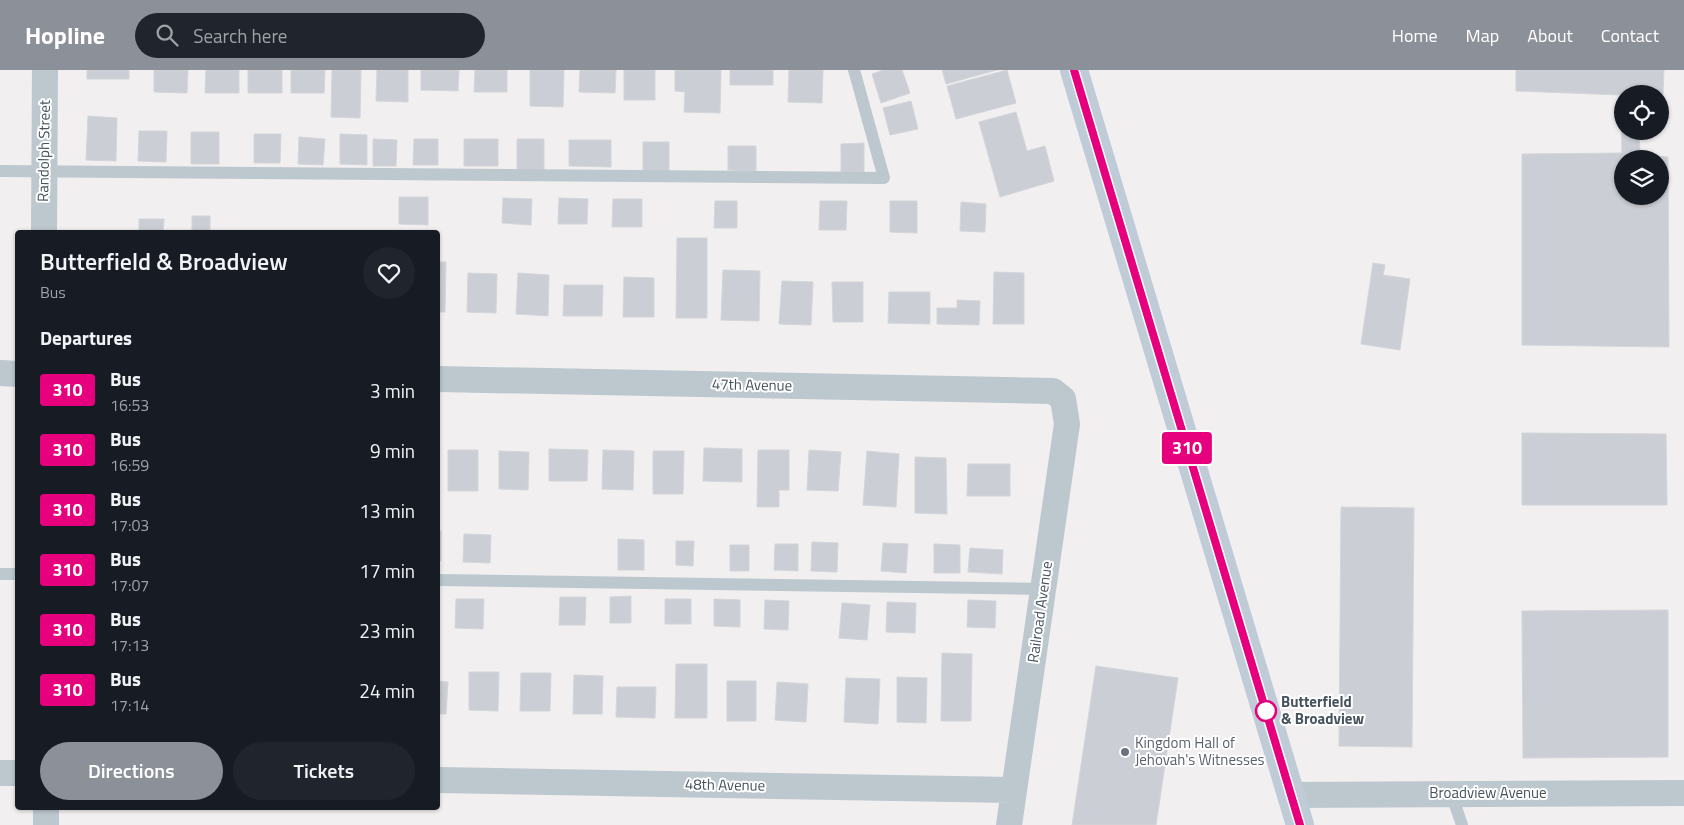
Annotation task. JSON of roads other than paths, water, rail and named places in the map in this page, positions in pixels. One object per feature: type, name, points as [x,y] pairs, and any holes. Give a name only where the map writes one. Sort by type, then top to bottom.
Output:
[{"type":"main road","points":[[1074,70],[1300,825]]},
{"type":"street","name":"Randolph Street","points":[[44,230],[45,70]]},
{"type":"street","points":[[0,373],[15,374]]},
{"type":"street","name":"47th Avenue","points":[[440,379],[1036,389],[1054,391],[1063,399]]},
{"type":"street","name":"Railroad Avenue","points":[[1008,825],[1067,424],[1063,399]]},
{"type":"street","points":[[0,773],[15,773]]},
{"type":"street","name":"48th Avenue","points":[[440,780],[1013,790]]},
{"type":"street","name":"Broadview Avenue","points":[[1291,795],[1684,793]]},
{"type":"street","points":[[46,810],[46,825]]},
{"type":"lane","points":[[0,171],[884,178],[854,70]]},
{"type":"lane","points":[[0,574],[15,574]]},
{"type":"lane","points":[[440,580],[1044,589]]},
{"type":"lane","points":[[1451,793],[1462,825]]},
{"type":"place","name":"Butterfield & Broadview","points":[[1266,711]]},
{"type":"place","name":"Kingdom Hall of Jehovah's Witnesses","points":[[1125,752]]}]
